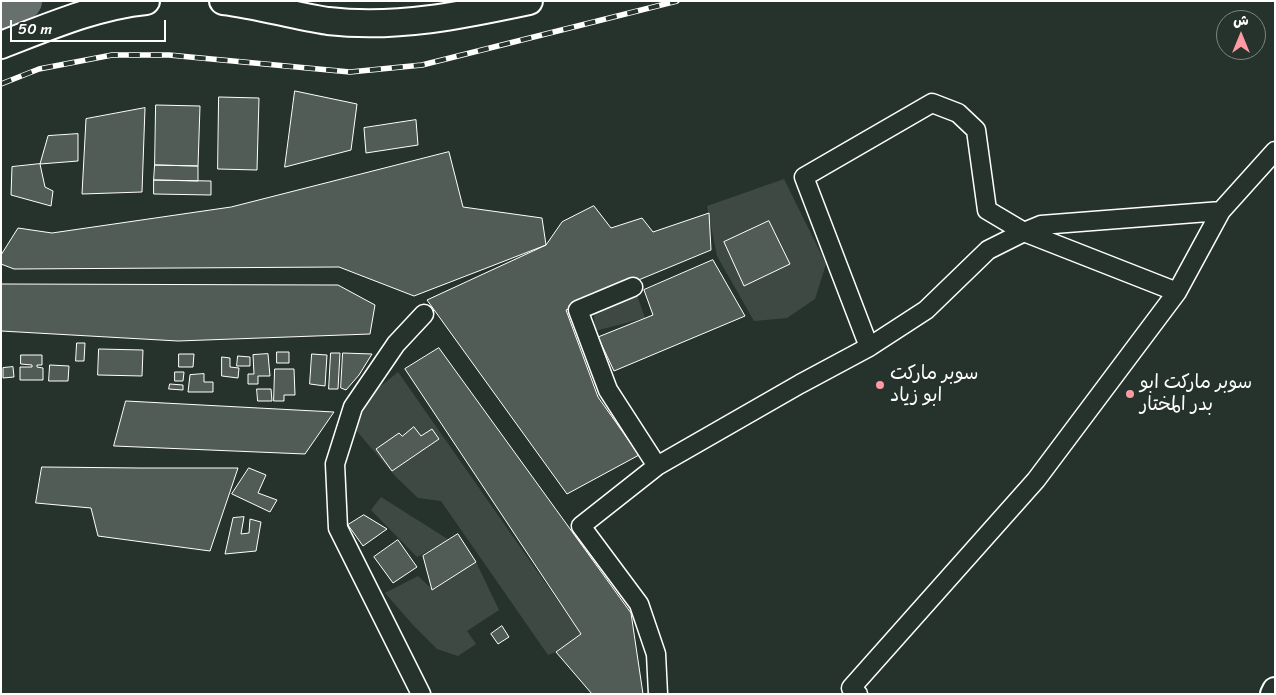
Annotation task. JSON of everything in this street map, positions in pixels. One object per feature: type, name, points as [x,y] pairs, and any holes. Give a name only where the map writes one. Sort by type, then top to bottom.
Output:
[{"type":"main road","points":[[1,45],[64,21],[103,9],[146,1]]},
{"type":"main road","points":[[223,1],[328,21],[378,23],[418,22],[529,1]]},
{"type":"street","points":[[869,347],[804,177],[932,103],[958,113],[976,130],[987,210],[1024,232],[1177,292]]},
{"type":"street","points":[[858,694],[851,688],[1036,480],[1177,292],[1221,211],[1275,151]]},
{"type":"street","points":[[658,694],[656,654],[639,604],[581,526],[657,466],[800,384],[869,347],[926,310],[988,250],[1024,232],[1041,225],[1221,211]]},
{"type":"street","points":[[633,287],[578,310],[608,390],[657,466]]},
{"type":"street","points":[[421,694],[338,528],[335,464],[353,407],[396,344],[424,314]]},
{"type":"street","points":[[1273,694],[1275,690]]},
{"type":"shaded area","points":[[784,179],[826,264],[815,299],[787,318],[754,321],[717,256],[707,206]]},
{"type":"shaded area","points":[[637,295],[645,318],[595,331],[594,314]]},
{"type":"shaded area","points":[[398,372],[581,634],[556,652],[548,655],[441,501],[418,498],[396,477],[355,429],[372,393]]},
{"type":"shaded area","points":[[381,497],[449,540],[417,557],[371,510]]},
{"type":"shaded area","points":[[476,562],[499,610],[467,631],[476,644],[458,656],[437,649],[385,593],[418,576],[433,590]]},
{"type":"building","points":[[295,91],[357,104],[351,150],[285,167]]},
{"type":"building","points":[[219,97],[259,98],[257,170],[218,169]]},
{"type":"building","points":[[156,105],[200,106],[198,166],[155,165]]},
{"type":"building","points":[[145,108],[142,192],[82,194],[86,119]]},
{"type":"building","points":[[416,120],[418,145],[366,153],[364,128]]},
{"type":"building","points":[[78,134],[78,161],[40,164],[48,136]]},
{"type":"building","points":[[449,152],[463,207],[542,218],[546,245],[414,296],[339,267],[14,269],[1,264],[1,255],[18,228],[52,233],[231,207]]},
{"type":"building","points":[[40,164],[45,187],[53,191],[51,206],[11,195],[12,167]]},
{"type":"building","points":[[155,165],[198,166],[198,181],[154,180]]},
{"type":"building","points":[[154,180],[211,181],[211,195],[154,194]]},
{"type":"building","points":[[594,206],[611,228],[642,218],[653,232],[709,213],[711,250],[566,310],[598,397],[639,455],[567,494],[427,300],[546,245],[562,222]]},
{"type":"building","points":[[769,221],[790,264],[744,286],[724,242]]},
{"type":"building","points":[[713,260],[745,316],[614,371],[598,337],[653,315],[644,290]]},
{"type":"building","points":[[1,284],[338,285],[375,305],[370,334],[178,341],[1,331]]},
{"type":"building","points":[[77,343],[85,343],[84,361],[76,361]]},
{"type":"building","points":[[439,348],[631,613],[643,694],[592,694],[556,652],[581,634],[405,369]]},
{"type":"building","points":[[99,349],[143,350],[142,376],[98,375]]},
{"type":"building","points":[[277,352],[289,352],[289,363],[277,363]]},
{"type":"building","points":[[331,353],[340,353],[338,389],[329,389]]},
{"type":"building","points":[[343,353],[372,354],[359,375],[346,390],[341,388]]},
{"type":"building","points":[[179,354],[194,354],[193,367],[179,367]]},
{"type":"building","points":[[268,354],[270,376],[258,376],[258,384],[248,384],[248,374],[254,374],[253,355]]},
{"type":"building","points":[[312,354],[327,355],[325,386],[310,384]]},
{"type":"building","points":[[21,355],[42,355],[42,365],[37,365],[37,367],[43,368],[43,380],[20,380],[20,367],[32,367],[32,365],[21,364]]},
{"type":"building","points":[[238,356],[250,357],[250,366],[237,366]]},
{"type":"building","points":[[222,357],[230,358],[230,367],[239,368],[238,378],[222,376]]},
{"type":"building","points":[[50,365],[69,366],[68,381],[49,381]]},
{"type":"building","points":[[13,367],[14,377],[3,378],[3,368]]},
{"type":"building","points":[[275,369],[294,369],[295,395],[284,395],[284,401],[274,401]]},
{"type":"building","points":[[175,372],[184,372],[183,381],[175,381]]},
{"type":"building","points":[[204,374],[204,382],[213,382],[213,392],[188,392],[190,375]]},
{"type":"building","points":[[170,384],[183,385],[183,390],[169,389]]},
{"type":"building","points":[[257,389],[271,389],[272,401],[258,401]]},
{"type":"building","points":[[126,401],[334,412],[305,454],[114,446]]},
{"type":"building","points":[[414,427],[421,436],[432,429],[439,439],[392,471],[376,449],[399,433],[402,436]]},
{"type":"building","points":[[42,467],[238,468],[210,551],[98,536],[91,508],[36,503]]},
{"type":"building","points":[[249,468],[266,475],[258,493],[277,500],[270,512],[232,494]]},
{"type":"building","points":[[364,515],[387,529],[363,546],[348,525]]},
{"type":"building","points":[[244,517],[241,534],[249,533],[250,519],[261,522],[256,551],[225,554],[233,518]]},
{"type":"building","points":[[458,534],[476,562],[432,590],[423,556]]},
{"type":"building","points":[[398,540],[417,567],[393,583],[374,557]]},
{"type":"building","points":[[502,626],[509,637],[498,644],[491,634]]},
{"type":"waterway","points":[[1,12],[23,1]]},
{"type":"railway","points":[[1,84],[39,69],[112,55],[169,55],[350,72],[422,65],[677,1]]},
{"type":"place","name":"سوبر ماركت ابو زياد","points":[[880,385]]},
{"type":"place","name":"سوبر ماركت ابو بدر المختار","points":[[1130,394]]}]
